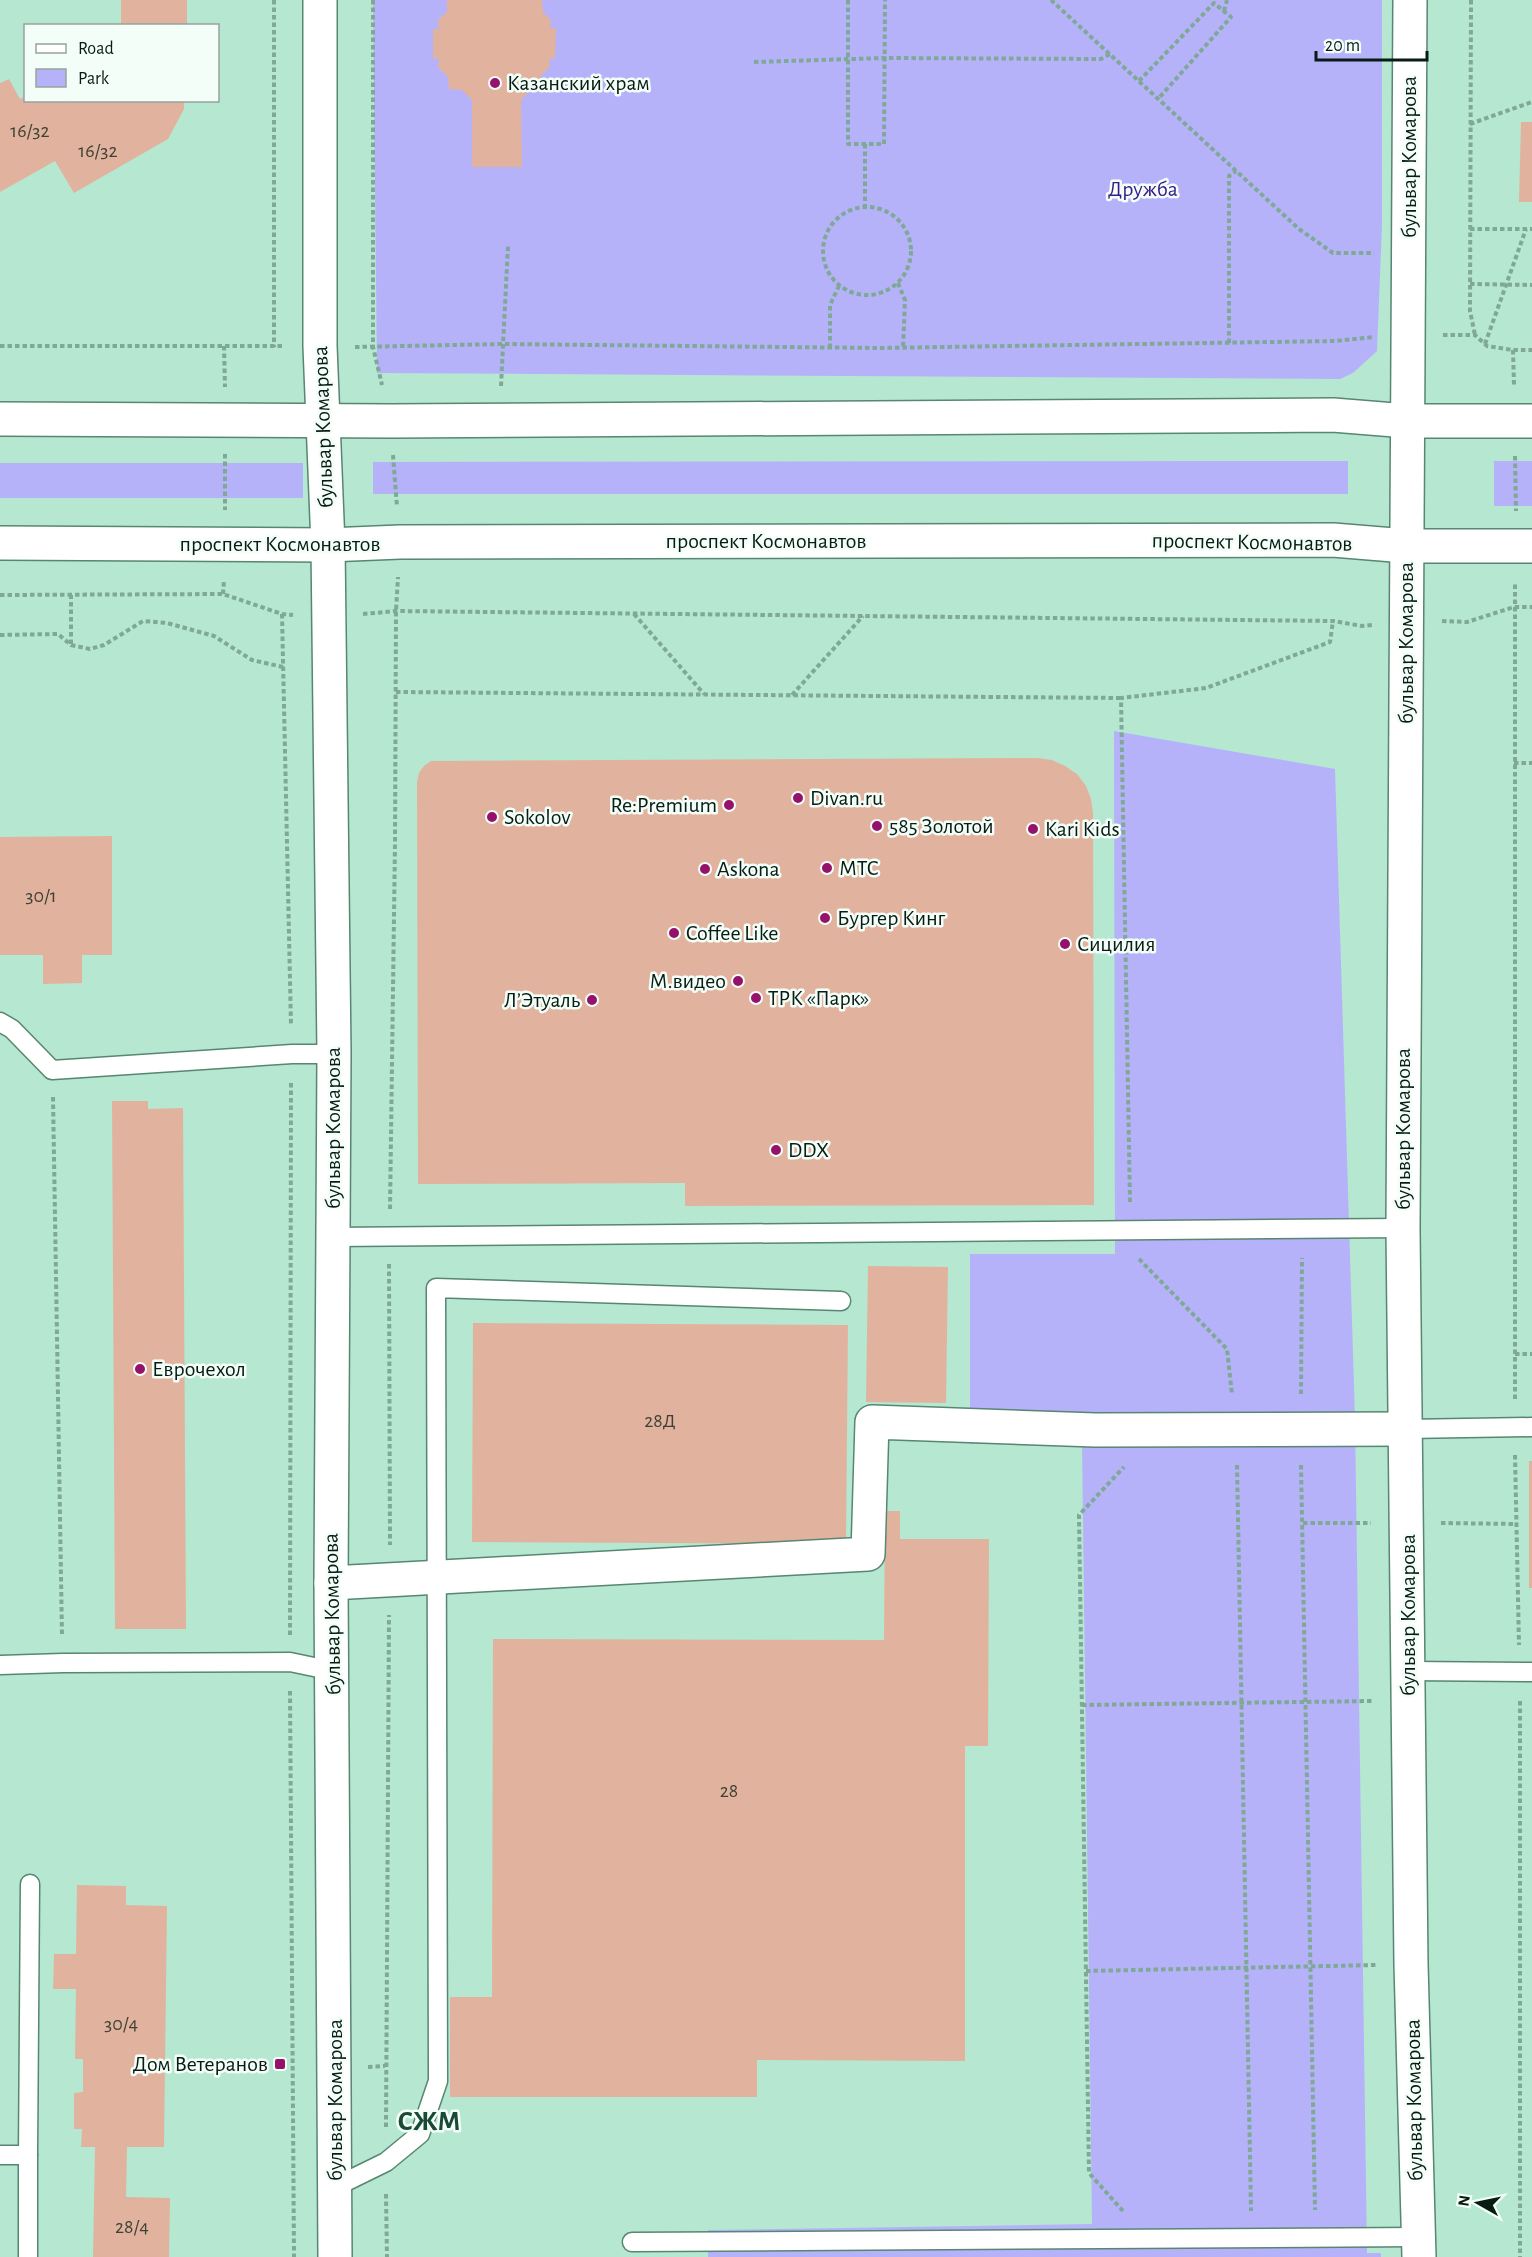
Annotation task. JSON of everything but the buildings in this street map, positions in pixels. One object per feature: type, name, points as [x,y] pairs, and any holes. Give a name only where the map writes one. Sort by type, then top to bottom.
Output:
[{"type":"street","name":"бульвар Комарова","points":[[320,0],[320,346],[321,420],[328,545],[334,1054],[331,1583],[335,2257]]},
{"type":"street","name":"бульвар Комарова","points":[[1410,0],[1402,1228],[1411,1964],[1418,2247]]},
{"type":"street","points":[[0,419],[391,421],[1333,415],[1407,421],[1524,421]]},
{"type":"street","name":"проспект Космонавтов","points":[[0,543],[328,545],[400,542],[1333,540],[1406,546],[1524,546]]},
{"type":"street","points":[[331,1583],[868,1554],[872,1422],[1144,1430],[1406,1429]]},
{"type":"lane","points":[[4,1027],[52,1070],[292,1054],[334,1054]]},
{"type":"lane","points":[[332,1237],[1402,1228]]},
{"type":"lane","points":[[335,2187],[386,2162],[420,2134],[438,2081],[435,1288],[842,1301]]},
{"type":"lane","points":[[1406,1429],[1532,1427]]},
{"type":"lane","points":[[0,1665],[290,1662],[333,1671]]},
{"type":"lane","points":[[1409,1685],[1532,1672]]},
{"type":"lane","points":[[28,2257],[30,1884]]},
{"type":"lane","points":[[0,2156],[28,2155]]},
{"type":"lane","points":[[632,2242],[1316,2238],[1418,2247]]},
{"type":"path","points":[[274,0],[274,347]]},
{"type":"path","points":[[373,0],[374,347],[391,421],[400,542],[396,611],[390,1236],[390,1581],[385,2066],[387,2257]]},
{"type":"path","points":[[848,0],[848,144],[884,144],[885,0]]},
{"type":"path","points":[[1051,0],[1299,229],[1333,253],[1381,253]]},
{"type":"path","points":[[1224,11],[1227,0]]},
{"type":"path","points":[[1471,0],[1470,311],[1475,335],[1487,346],[1532,350]]},
{"type":"path","points":[[1139,81],[1214,3],[1231,17],[1158,99]]},
{"type":"path","points":[[754,62],[885,58],[1101,59],[1110,54]]},
{"type":"path","points":[[1470,124],[1532,102]]},
{"type":"path","points":[[865,144],[865,207]]},
{"type":"path","points":[[1229,343],[1229,176],[1236,171]]},
{"type":"path","points":[[865,207],[886,211],[903,225],[911,244],[909,265],[898,283],[879,294],[858,295],[839,286],[826,268],[823,248],[829,227],[845,213],[865,207]]},
{"type":"path","points":[[1470,229],[1532,229]]},
{"type":"path","points":[[1485,344],[1526,229]]},
{"type":"path","points":[[500,420],[508,246]]},
{"type":"path","points":[[898,283],[905,300],[903,348]]},
{"type":"path","points":[[1470,284],[1532,285]]},
{"type":"path","points":[[830,348],[830,305],[839,286]]},
{"type":"path","points":[[0,346],[374,347],[502,344],[903,348],[1336,341],[1407,335],[1475,335]]},
{"type":"path","points":[[223,594],[226,545],[224,346]]},
{"type":"path","points":[[1513,350],[1524,421],[1524,546],[1514,607],[1532,607]]},
{"type":"path","points":[[0,595],[223,594],[282,614],[292,1054],[290,1662],[294,2257]]},
{"type":"path","points":[[71,595],[71,645]]},
{"type":"path","points":[[396,611],[1333,621],[1362,626]]},
{"type":"path","points":[[633,613],[705,694]]},
{"type":"path","points":[[791,695],[863,615]]},
{"type":"path","points":[[0,635],[58,634],[71,645],[90,649],[104,645],[143,621],[168,623],[214,636],[252,660],[283,667]]},
{"type":"path","points":[[396,692],[1120,698],[1206,688],[1330,642],[1333,621]]},
{"type":"path","points":[[1120,698],[1131,1231],[1128,1248],[1227,1349],[1236,1430],[1251,2238]]},
{"type":"path","points":[[1514,763],[1532,763]]},
{"type":"path","points":[[52,1070],[63,1663]]},
{"type":"path","points":[[1302,1230],[1300,1429],[1316,2238]]},
{"type":"path","points":[[1515,1354],[1532,1354]]},
{"type":"path","points":[[1140,2239],[1139,2229],[1089,2173],[1079,1515],[1144,1445],[1144,1430]]},
{"type":"path","points":[[1082,1706],[1306,1702],[1409,1685]]},
{"type":"path","points":[[1086,1971],[1411,1964]]},
{"type":"green space","name":"Дружба","points":[[373,0],[1382,0],[1382,224],[1377,351],[1353,373],[1340,379],[377,373]]},
{"type":"green space","points":[[1348,461],[1348,494],[373,494],[373,462]]},
{"type":"green space","points":[[1494,461],[1532,461],[1532,506],[1494,506]]},
{"type":"green space","points":[[0,463],[303,463],[303,498],[0,498]]},
{"type":"green space","points":[[1114,731],[1335,769],[1355,1419],[1367,2253],[1381,2253],[1381,2257],[708,2257],[708,2230],[1092,2224],[1082,1442],[970,1444],[970,1254],[1115,1254]]},
{"type":"place","name":"Казанский храм","points":[[495,83]]},
{"type":"place","name":"Divan.ru","points":[[798,798]]},
{"type":"place","name":"Re:Premium","points":[[729,805]]},
{"type":"place","name":"Sokolov","points":[[492,817]]},
{"type":"place","name":"585 Золотой","points":[[877,826]]},
{"type":"place","name":"Kari Kids","points":[[1033,829]]},
{"type":"place","name":"МТС","points":[[827,868]]},
{"type":"place","name":"Askona","points":[[705,869]]},
{"type":"place","name":"Бургер Кинг","points":[[825,918]]},
{"type":"place","name":"Coffee Like","points":[[674,933]]},
{"type":"place","name":"Сицилия","points":[[1065,944]]},
{"type":"place","name":"М.видео","points":[[738,981]]},
{"type":"place","name":"ТРК «Парк»","points":[[756,998]]},
{"type":"place","name":"Л’Этуаль","points":[[592,1000]]},
{"type":"place","name":"DDX","points":[[776,1150]]},
{"type":"place","name":"Еврочехол","points":[[140,1369]]},
{"type":"place","name":"Дом Ветеранов","points":[[280,2064]]},
{"type":"district","name":"СЖМ","points":[[429,2122]]}]
